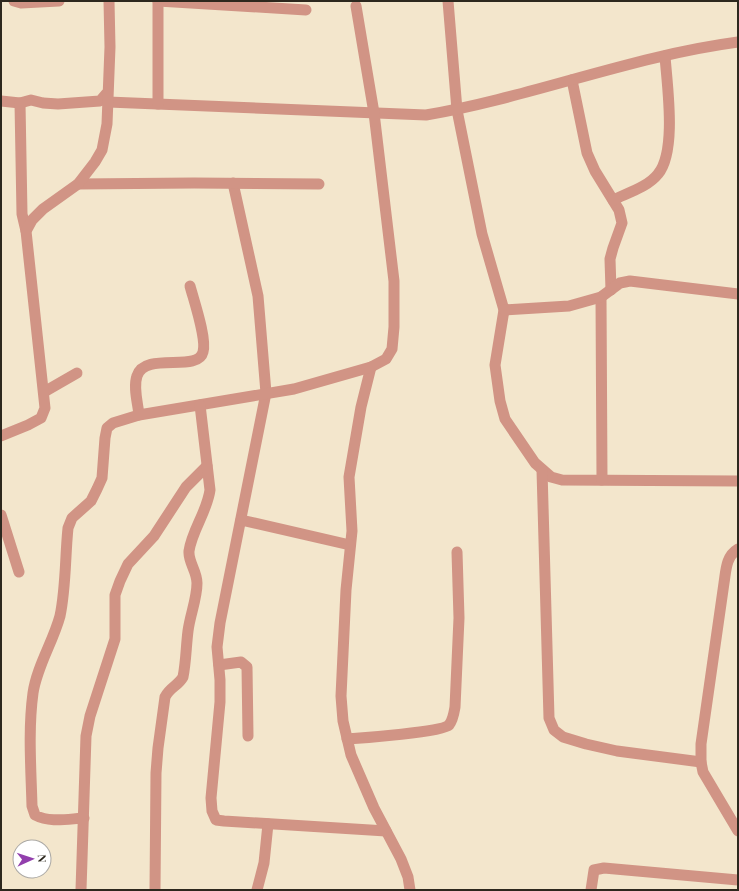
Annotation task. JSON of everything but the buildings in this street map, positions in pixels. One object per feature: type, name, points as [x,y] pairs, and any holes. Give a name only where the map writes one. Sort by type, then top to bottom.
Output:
[{"type":"street","points":[[14,1],[21,3],[60,1]]},
{"type":"street","points":[[26,231],[32,220],[43,209],[78,184],[95,162],[102,150],[107,124],[110,47],[109,1]]},
{"type":"street","points":[[158,104],[158,1],[215,3],[306,10]]},
{"type":"street","points":[[448,1],[458,110],[482,234],[504,310],[495,365],[500,401],[505,419],[535,463],[551,477],[562,480],[738,481]]},
{"type":"street","points":[[84,818],[53,820],[35,815],[32,806],[30,738],[33,693],[60,615],[68,528],[72,518],[91,501],[102,478],[107,428],[113,423],[139,416],[294,389],[371,366],[386,359],[392,349],[394,327],[394,281],[374,113],[356,6]]},
{"type":"street","points":[[108,102],[426,115],[458,110],[665,56],[738,42]]},
{"type":"street","points":[[613,200],[646,184],[658,175],[664,163],[670,132],[665,56]]},
{"type":"street","points":[[572,80],[587,153],[595,171],[619,210],[622,223],[610,259],[611,290]]},
{"type":"street","points":[[1,101],[20,103],[31,100],[43,104],[81,103],[100,100],[106,94],[108,102]]},
{"type":"street","points":[[1,436],[41,418],[45,408],[26,231],[22,214],[20,103]]},
{"type":"street","points":[[233,183],[258,296],[266,393],[220,623],[217,647],[220,702],[212,811],[216,820],[386,831]]},
{"type":"street","points":[[78,184],[319,184]]},
{"type":"street","points":[[504,310],[569,306],[601,297],[620,283],[630,281],[738,294]]},
{"type":"street","points":[[139,416],[136,376],[140,368],[149,365],[195,361],[202,357],[204,350],[204,339],[190,286]]},
{"type":"street","points":[[601,297],[602,480]]},
{"type":"street","points":[[371,366],[349,477],[352,531],[346,590],[342,696],[343,721],[351,755],[386,831],[401,859],[408,878],[410,890]]},
{"type":"street","points":[[44,392],[77,373]]},
{"type":"street","points":[[155,890],[156,773],[165,697],[168,691],[181,681],[185,671],[188,631],[197,585],[197,577],[190,560],[189,552],[191,542],[209,501],[210,490],[200,405]]},
{"type":"street","points":[[81,890],[86,736],[90,716],[115,639],[115,595],[128,564],[154,536],[186,487],[207,466]]},
{"type":"street","points":[[542,470],[549,718],[554,730],[563,737],[617,751],[701,762]]},
{"type":"street","points":[[1,515],[19,572]]},
{"type":"street","points":[[241,520],[350,544]]},
{"type":"street","points":[[738,548],[729,558],[724,583],[701,744],[701,762],[703,772],[738,831]]},
{"type":"street","points":[[347,739],[443,729],[453,718],[455,707],[458,618],[457,552]]},
{"type":"street","points":[[219,665],[241,662],[247,667],[248,736]]},
{"type":"street","points":[[257,890],[264,863],[268,824]]},
{"type":"street","points":[[591,890],[594,870],[604,868],[738,880]]}]
